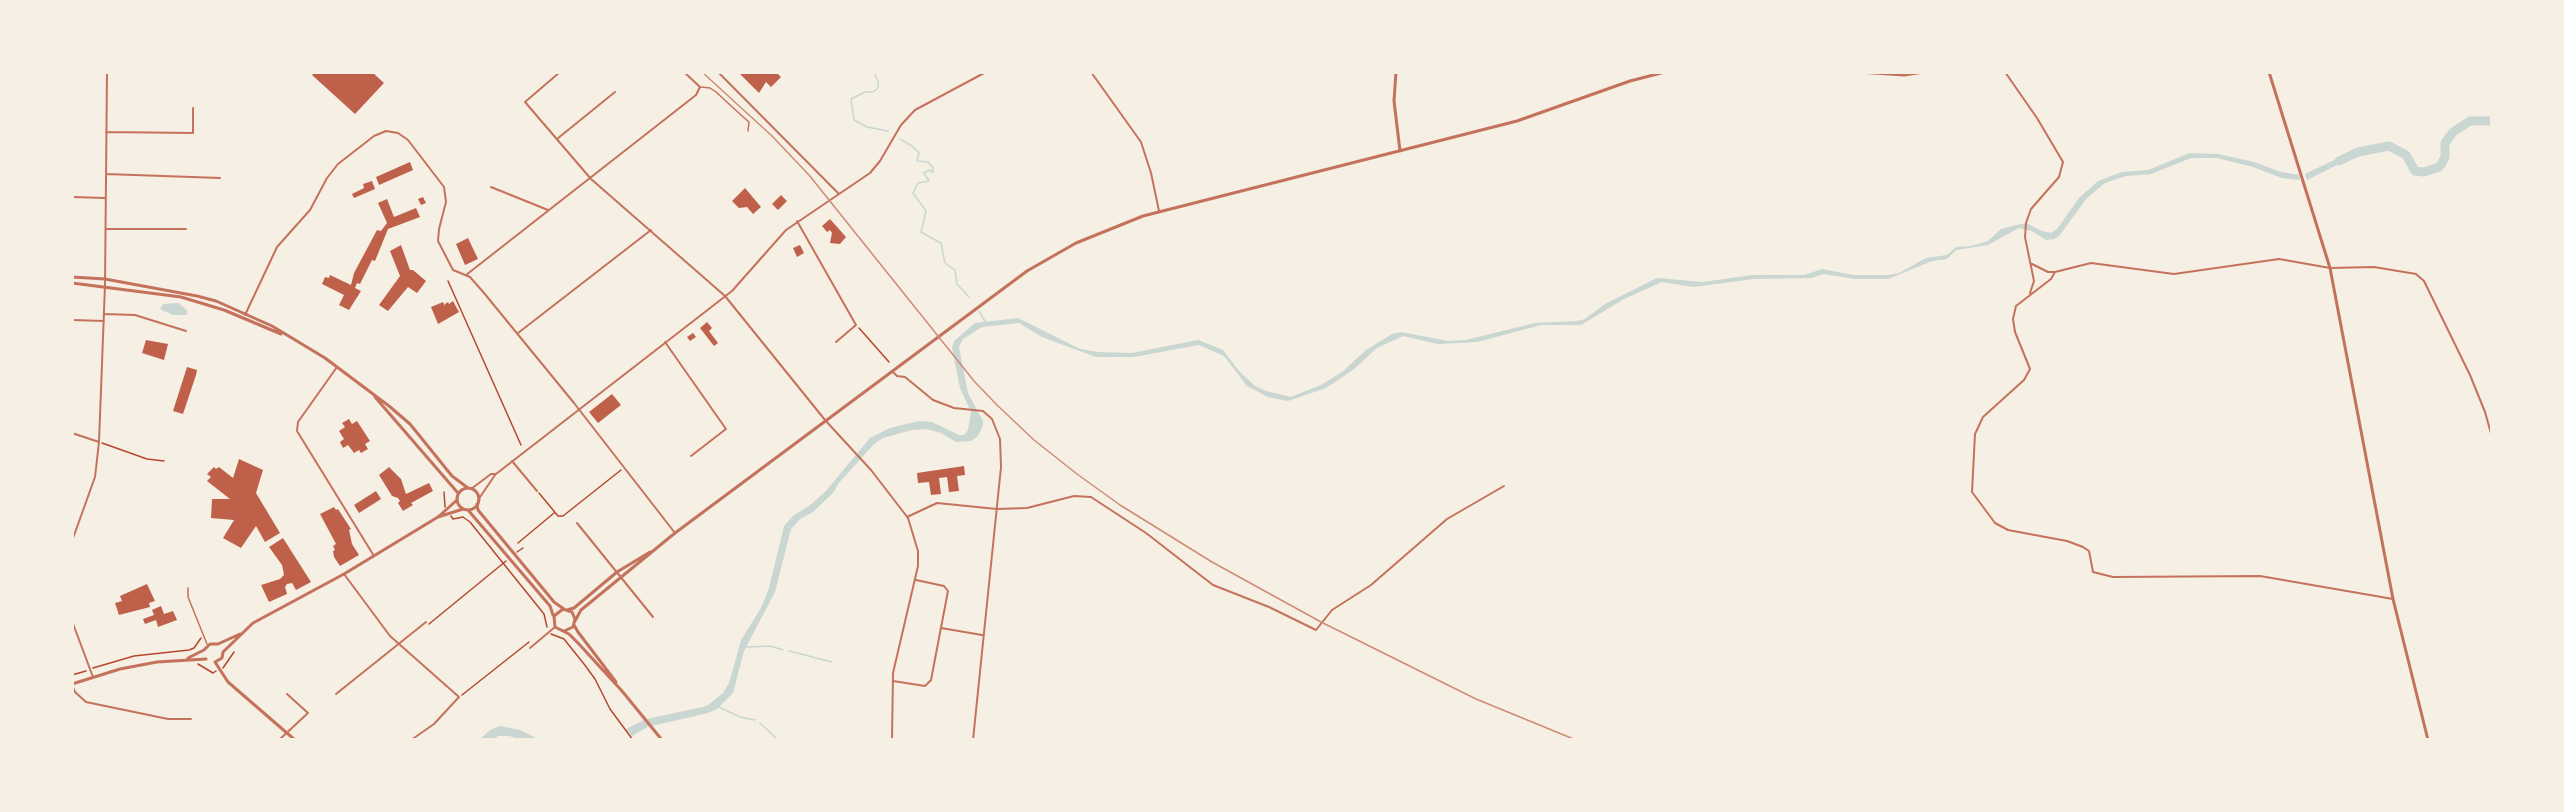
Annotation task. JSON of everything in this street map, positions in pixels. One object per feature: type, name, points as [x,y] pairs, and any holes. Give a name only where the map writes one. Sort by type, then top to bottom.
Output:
[{"type":"street","points":[[72,541],[92,487],[99,442],[105,285],[107,72]]},
{"type":"street","points":[[560,72],[525,102],[591,179],[725,296],[825,420],[871,470],[907,518],[918,551],[916,580],[895,659],[892,740]]},
{"type":"street","points":[[466,275],[696,95],[700,87],[684,72]]},
{"type":"street","points":[[718,72],[839,194]]},
{"type":"street","points":[[468,510],[478,502],[496,474],[725,296],[797,221],[839,194],[876,166],[901,124],[915,110],[986,72]]},
{"type":"street","points":[[1091,72],[1141,142],[1151,173],[1159,211]]},
{"type":"street","points":[[1396,72],[1394,101],[1400,150]]},
{"type":"street","points":[[564,631],[571,629],[581,610],[675,532],[1027,271],[1097,232],[1159,211],[1518,120],[1630,81],[1665,72]]},
{"type":"street","points":[[1858,72],[1901,75],[1924,72]]},
{"type":"street","points":[[2005,72],[2037,118],[2063,162],[2059,177],[2031,209],[2026,223],[2025,232],[2034,281],[2027,297]]},
{"type":"street","points":[[2270,72],[2330,268],[2393,599],[2428,740]]},
{"type":"street","points":[[557,139],[615,92]]},
{"type":"street","points":[[105,132],[193,133],[193,108]]},
{"type":"street","points":[[243,318],[277,247],[310,210],[331,172],[348,154],[381,133],[393,131],[406,137],[441,181],[446,201],[438,235],[440,245],[453,270],[466,275],[517,334],[675,532]]},
{"type":"street","points":[[105,174],[220,178]]},
{"type":"street","points":[[491,187],[548,210]]},
{"type":"street","points":[[72,197],[105,198]]},
{"type":"street","points":[[797,221],[856,325],[836,342]]},
{"type":"street","points":[[106,229],[186,229]]},
{"type":"street","points":[[517,334],[651,230]]},
{"type":"street","points":[[2032,264],[2048,272],[2091,263],[2174,274],[2279,259],[2330,268],[2374,267],[2416,274],[2424,280],[2474,384],[2492,437]]},
{"type":"street","points":[[2055,272],[2051,279],[2016,306],[2013,319],[2015,332],[2030,369],[2024,380],[1983,417],[1975,434],[1972,492],[1995,523],[2008,530],[2067,541],[2084,547],[2089,551],[2093,572],[2113,577],[2260,576],[2393,599]]},
{"type":"street","points":[[72,277],[105,279],[197,296],[246,313],[337,367],[372,393],[410,424],[452,476],[477,494],[478,510],[554,602],[573,614],[578,632],[622,691]]},
{"type":"street","points":[[72,283],[105,285],[181,297],[243,318],[289,337]]},
{"type":"street","points":[[104,314],[129,314],[186,331]]},
{"type":"street","points":[[72,320],[104,321]]},
{"type":"street","points":[[665,342],[726,429],[691,456]]},
{"type":"street","points":[[337,367],[298,422],[297,431],[374,556]]},
{"type":"street","points":[[892,371],[897,376],[905,377],[933,400],[954,408],[978,410],[992,419],[1000,439],[1001,458],[997,509],[973,740]]},
{"type":"street","points":[[215,662],[222,658],[223,652],[241,633],[259,619],[374,556],[438,517],[457,500],[458,493],[372,393]]},
{"type":"street","points":[[72,433],[99,442]]},
{"type":"street","points":[[512,461],[537,491]]},
{"type":"street","points":[[458,493],[496,474]]},
{"type":"street","points":[[907,518],[937,502],[997,509],[1027,508],[1074,496],[1091,497],[1146,533],[1213,585],[1269,607],[1316,630],[1332,610],[1371,585],[1447,519],[1504,486]]},
{"type":"street","points":[[457,500],[463,509]]},
{"type":"street","points":[[438,517],[463,509],[468,510],[550,606],[555,627]]},
{"type":"street","points":[[577,523],[653,617]]},
{"type":"street","points":[[553,620],[556,613],[574,608],[617,572],[659,546]]},
{"type":"street","points":[[344,574],[397,644],[459,698],[434,724],[411,740]]},
{"type":"street","points":[[893,681],[925,686],[930,684],[948,596],[947,588],[916,580]]},
{"type":"street","points":[[72,621],[93,677]]},
{"type":"street","points":[[336,694],[397,644],[427,623]]},
{"type":"street","points":[[555,627],[578,642],[636,707],[661,739]]},
{"type":"street","points":[[530,648],[555,627]]},
{"type":"street","points":[[941,628],[984,635]]},
{"type":"street","points":[[186,659],[204,650],[208,645],[218,644],[241,633]]},
{"type":"street","points":[[218,644],[223,652]]},
{"type":"street","points":[[204,650],[206,659]]},
{"type":"street","points":[[191,719],[168,719],[87,702],[75,692],[72,685],[93,677],[157,662],[206,659],[215,662],[228,682],[295,740]]},
{"type":"street","points":[[279,740],[308,713],[287,694]]},
{"type":"lane","points":[[700,87],[710,88],[716,92],[749,122],[748,131]]},
{"type":"lane","points":[[188,588],[188,597],[208,645]]},
{"type":"path","points":[[448,280],[521,445]]},
{"type":"path","points":[[856,325],[889,362]]},
{"type":"path","points":[[99,442],[139,457],[164,461]]},
{"type":"path","points":[[537,491],[558,516],[563,516],[624,467]]},
{"type":"path","points":[[443,504],[446,494],[444,492]]},
{"type":"path","points":[[518,543],[555,512]]},
{"type":"path","points":[[453,519],[459,517],[470,522],[544,614],[547,627]]},
{"type":"path","points":[[427,623],[501,566]]},
{"type":"path","points":[[552,636],[564,639],[584,664],[599,686],[610,710],[633,740]]},
{"type":"path","points":[[72,675],[134,656],[189,650],[204,637]]},
{"type":"path","points":[[459,698],[529,642]]},
{"type":"shaded area","points":[[2190,153],[2218,154],[2254,162],[2281,172],[2299,175],[2300,180],[2282,178],[2253,167],[2217,158],[2191,158],[2151,174],[2126,176],[2105,183],[2087,198],[2059,236],[2054,239],[2046,240],[2032,231],[2019,228],[1988,245],[1956,250],[1947,259],[1932,261],[1888,279],[1855,279],[1824,274],[1811,278],[1754,279],[1693,287],[1662,282],[1624,299],[1581,325],[1541,325],[1477,342],[1438,344],[1403,336],[1377,348],[1353,370],[1326,388],[1288,401],[1268,397],[1247,386],[1224,356],[1199,345],[1134,357],[1096,357],[1042,337],[1019,323],[982,327],[963,339],[959,347],[968,393],[983,421],[978,436],[971,441],[956,442],[941,433],[926,429],[912,430],[883,438],[874,444],[838,484],[834,492],[791,529],[775,592],[744,651],[733,693],[717,709],[708,713],[652,726],[647,719],[707,706],[723,693],[729,683],[741,640],[761,608],[769,588],[784,526],[794,515],[825,492],[870,438],[890,428],[919,421],[932,422],[959,435],[964,435],[968,430],[971,412],[960,388],[952,348],[954,341],[975,323],[1018,318],[1080,349],[1098,352],[1132,353],[1198,340],[1223,350],[1239,371],[1255,386],[1291,397],[1321,385],[1342,372],[1366,350],[1392,334],[1401,332],[1448,341],[1466,340],[1535,323],[1585,319],[1605,304],[1657,278],[1702,282],[1753,275],[1804,275],[1822,269],[1853,275],[1889,275],[1899,273],[1926,258],[1947,255],[1956,247],[1988,241],[2001,229],[2012,226],[2026,223],[2051,233],[2057,229],[2079,198],[2098,181],[2122,172],[2148,170]]},
{"type":"shaded area","points":[[2347,154],[2349,159],[2307,180],[2305,174]]},
{"type":"shaded area","points":[[178,303],[187,310],[187,315],[173,315],[160,309],[163,304]]},
{"type":"shaded area","points":[[644,720],[649,726],[632,736],[626,729]]},
{"type":"shaded area","points":[[500,726],[520,730],[540,740],[498,736],[493,740],[479,740],[490,730]]},
{"type":"building","points":[[315,72],[372,72],[384,83],[355,114],[312,75]]},
{"type":"building","points":[[742,72],[776,72],[781,77],[771,87],[766,82],[759,93],[740,74]]},
{"type":"building","points":[[410,162],[413,170],[379,185],[376,177]]},
{"type":"building","points":[[372,181],[375,189],[354,198],[352,194],[364,188],[363,184]]},
{"type":"building","points":[[745,188],[761,207],[753,214],[747,207],[739,208],[732,201]]},
{"type":"building","points":[[781,195],[787,201],[778,210],[772,204]]},
{"type":"building","points":[[423,197],[426,203],[421,205],[418,199]]},
{"type":"building","points":[[387,199],[394,217],[416,208],[420,217],[388,229],[375,261],[372,260],[360,284],[357,283],[355,288],[361,291],[349,310],[339,305],[344,295],[322,284],[325,277],[329,278],[330,275],[351,285],[354,273],[377,230],[381,231],[387,223],[378,203]]},
{"type":"building","points":[[830,219],[846,237],[840,244],[830,243],[832,233],[830,230],[827,232],[822,226]]},
{"type":"building","points":[[468,238],[478,259],[465,265],[456,244]]},
{"type":"building","points":[[401,245],[410,270],[426,281],[417,293],[408,287],[388,311],[379,305],[400,276],[390,251]]},
{"type":"building","points":[[800,245],[804,253],[797,257],[793,248]]},
{"type":"building","points":[[453,301],[459,312],[438,324],[431,307],[443,302],[445,306],[448,302],[449,304]]},
{"type":"building","points":[[707,322],[712,328],[709,331],[718,343],[714,346],[700,328]]},
{"type":"building","points":[[693,333],[696,337],[690,341],[687,337]]},
{"type":"building","points":[[146,340],[168,344],[164,360],[142,353]]},
{"type":"building","points":[[187,367],[197,370],[183,414],[173,411]]},
{"type":"building","points":[[612,394],[621,405],[598,423],[589,412]]},
{"type":"building","points":[[349,419],[352,424],[357,421],[370,441],[365,444],[368,449],[361,453],[359,450],[354,453],[348,445],[343,448],[340,442],[344,439],[339,431],[345,427],[342,423]]},
{"type":"building","points":[[239,459],[263,470],[256,493],[280,533],[265,542],[256,526],[241,548],[223,538],[234,520],[211,518],[212,499],[230,499],[207,481],[211,477],[207,474],[214,467],[216,469],[219,467],[233,478]]},
{"type":"building","points":[[964,466],[965,475],[957,476],[959,491],[949,492],[947,477],[939,478],[941,494],[931,495],[929,482],[918,483],[917,473]]},
{"type":"building","points":[[389,467],[401,479],[406,494],[429,483],[433,491],[411,503],[413,505],[403,511],[398,498],[392,496],[379,475]]},
{"type":"building","points":[[376,491],[381,499],[359,513],[354,505]]},
{"type":"building","points":[[334,507],[338,509],[351,529],[349,530],[352,544],[359,555],[340,566],[334,557],[333,546],[336,544],[320,514]]},
{"type":"building","points":[[283,538],[311,582],[296,590],[292,583],[287,584],[285,587],[287,594],[269,602],[261,585],[280,579],[284,575],[282,565],[269,547]]},
{"type":"building","points":[[147,584],[155,601],[149,603],[150,607],[119,615],[115,603],[122,601],[120,596]]},
{"type":"building","points":[[161,606],[164,614],[173,611],[177,620],[158,627],[156,620],[145,624],[143,619],[154,615],[152,610]]},
{"type":"waterway","points":[[874,72],[878,88],[873,92],[865,92],[851,99],[854,120],[867,127],[888,131]]},
{"type":"waterway","points":[[2339,161],[2358,152],[2389,146],[2406,155],[2415,171],[2424,172],[2439,167],[2442,163],[2445,157],[2445,143],[2453,132],[2470,121],[2492,121]]},
{"type":"waterway","points":[[900,139],[919,153],[917,161],[928,162],[933,168],[933,172],[929,170],[924,173],[929,181],[918,183],[913,193],[926,211],[921,232],[941,243],[945,263],[955,270],[957,284],[969,297]]},
{"type":"waterway","points":[[979,311],[986,323]]},
{"type":"waterway","points":[[746,647],[770,646],[783,650]]},
{"type":"waterway","points":[[789,651],[832,662]]},
{"type":"waterway","points":[[719,707],[740,717],[755,720]]},
{"type":"waterway","points":[[760,723],[778,740]]},
{"type":"railway","points":[[702,72],[772,136],[809,175],[974,381],[1034,440],[1077,474],[1120,505],[1212,562],[1321,622],[1476,699],[1576,740]]}]
